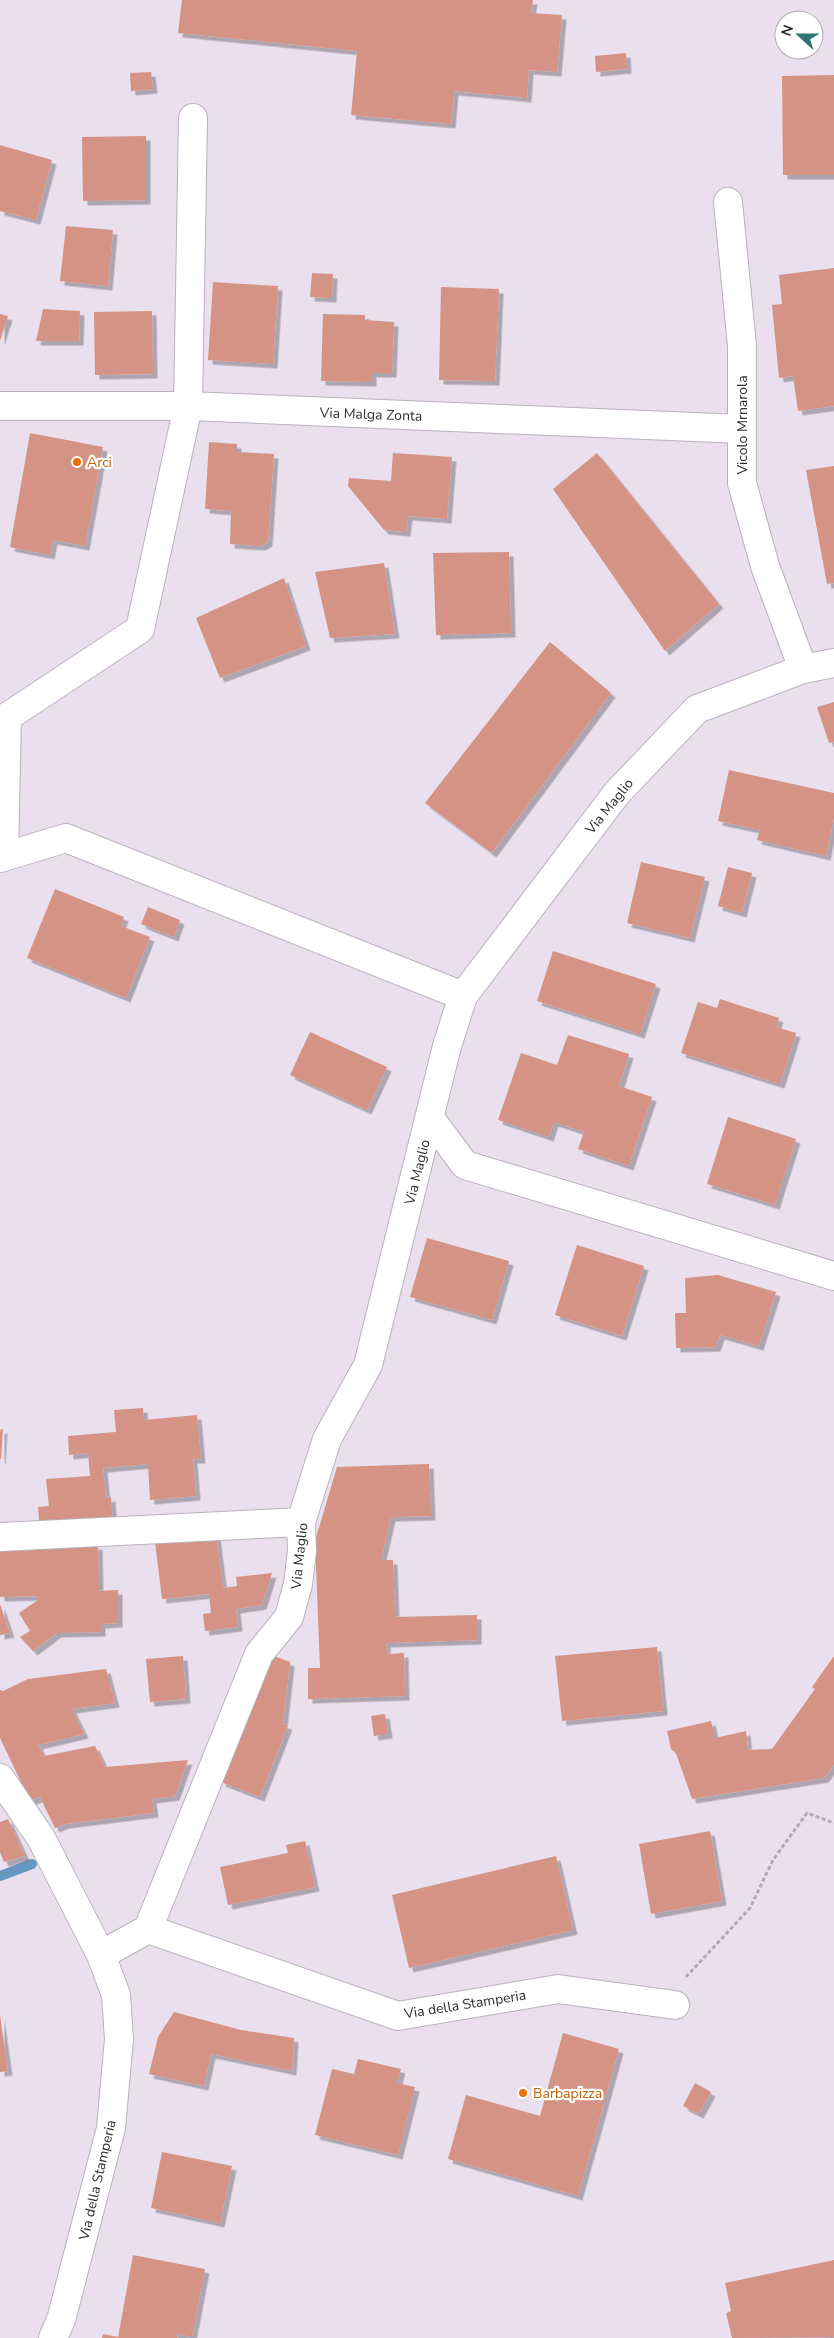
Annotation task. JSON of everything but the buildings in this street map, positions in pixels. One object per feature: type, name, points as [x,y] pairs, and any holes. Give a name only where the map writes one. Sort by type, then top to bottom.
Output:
[{"type":"street","points":[[194,118],[188,406],[140,629],[8,717],[2,857],[66,838],[463,996]]},
{"type":"street","name":"Vicolo Mrnarola","points":[[728,202],[742,346],[742,483],[765,566],[802,670]]},
{"type":"street","name":"Via Malga Zonta","points":[[0,406],[188,406],[742,429]]},
{"type":"street","name":"Via Maglio","points":[[148,1929],[260,1654],[289,1617],[298,1584],[302,1551],[301,1522],[327,1438],[368,1364],[447,1046],[463,996],[617,793],[697,708],[802,670],[834,663]]},
{"type":"street","name":"Via Maglio","points":[[430,1118],[465,1165],[834,1276]]},
{"type":"street","points":[[0,1537],[301,1522]]},
{"type":"street","name":"Via della Stamperia","points":[[0,1778],[41,1838],[101,1955],[116,1995],[119,2039],[111,2128],[61,2320],[52,2338]]},
{"type":"street","points":[[101,1955],[148,1929]]},
{"type":"street","name":"Via della Stamperia","points":[[148,1929],[398,2016],[558,1989],[675,2005]]},
{"type":"path","points":[[683,1979],[750,1908],[773,1860],[807,1813],[834,1823]]},
{"type":"waterway","points":[[0,1876],[32,1864]]},
{"type":"place","name":"Arci","points":[[77,462]]},
{"type":"place","name":"Barbapizza","points":[[523,2093]]}]
